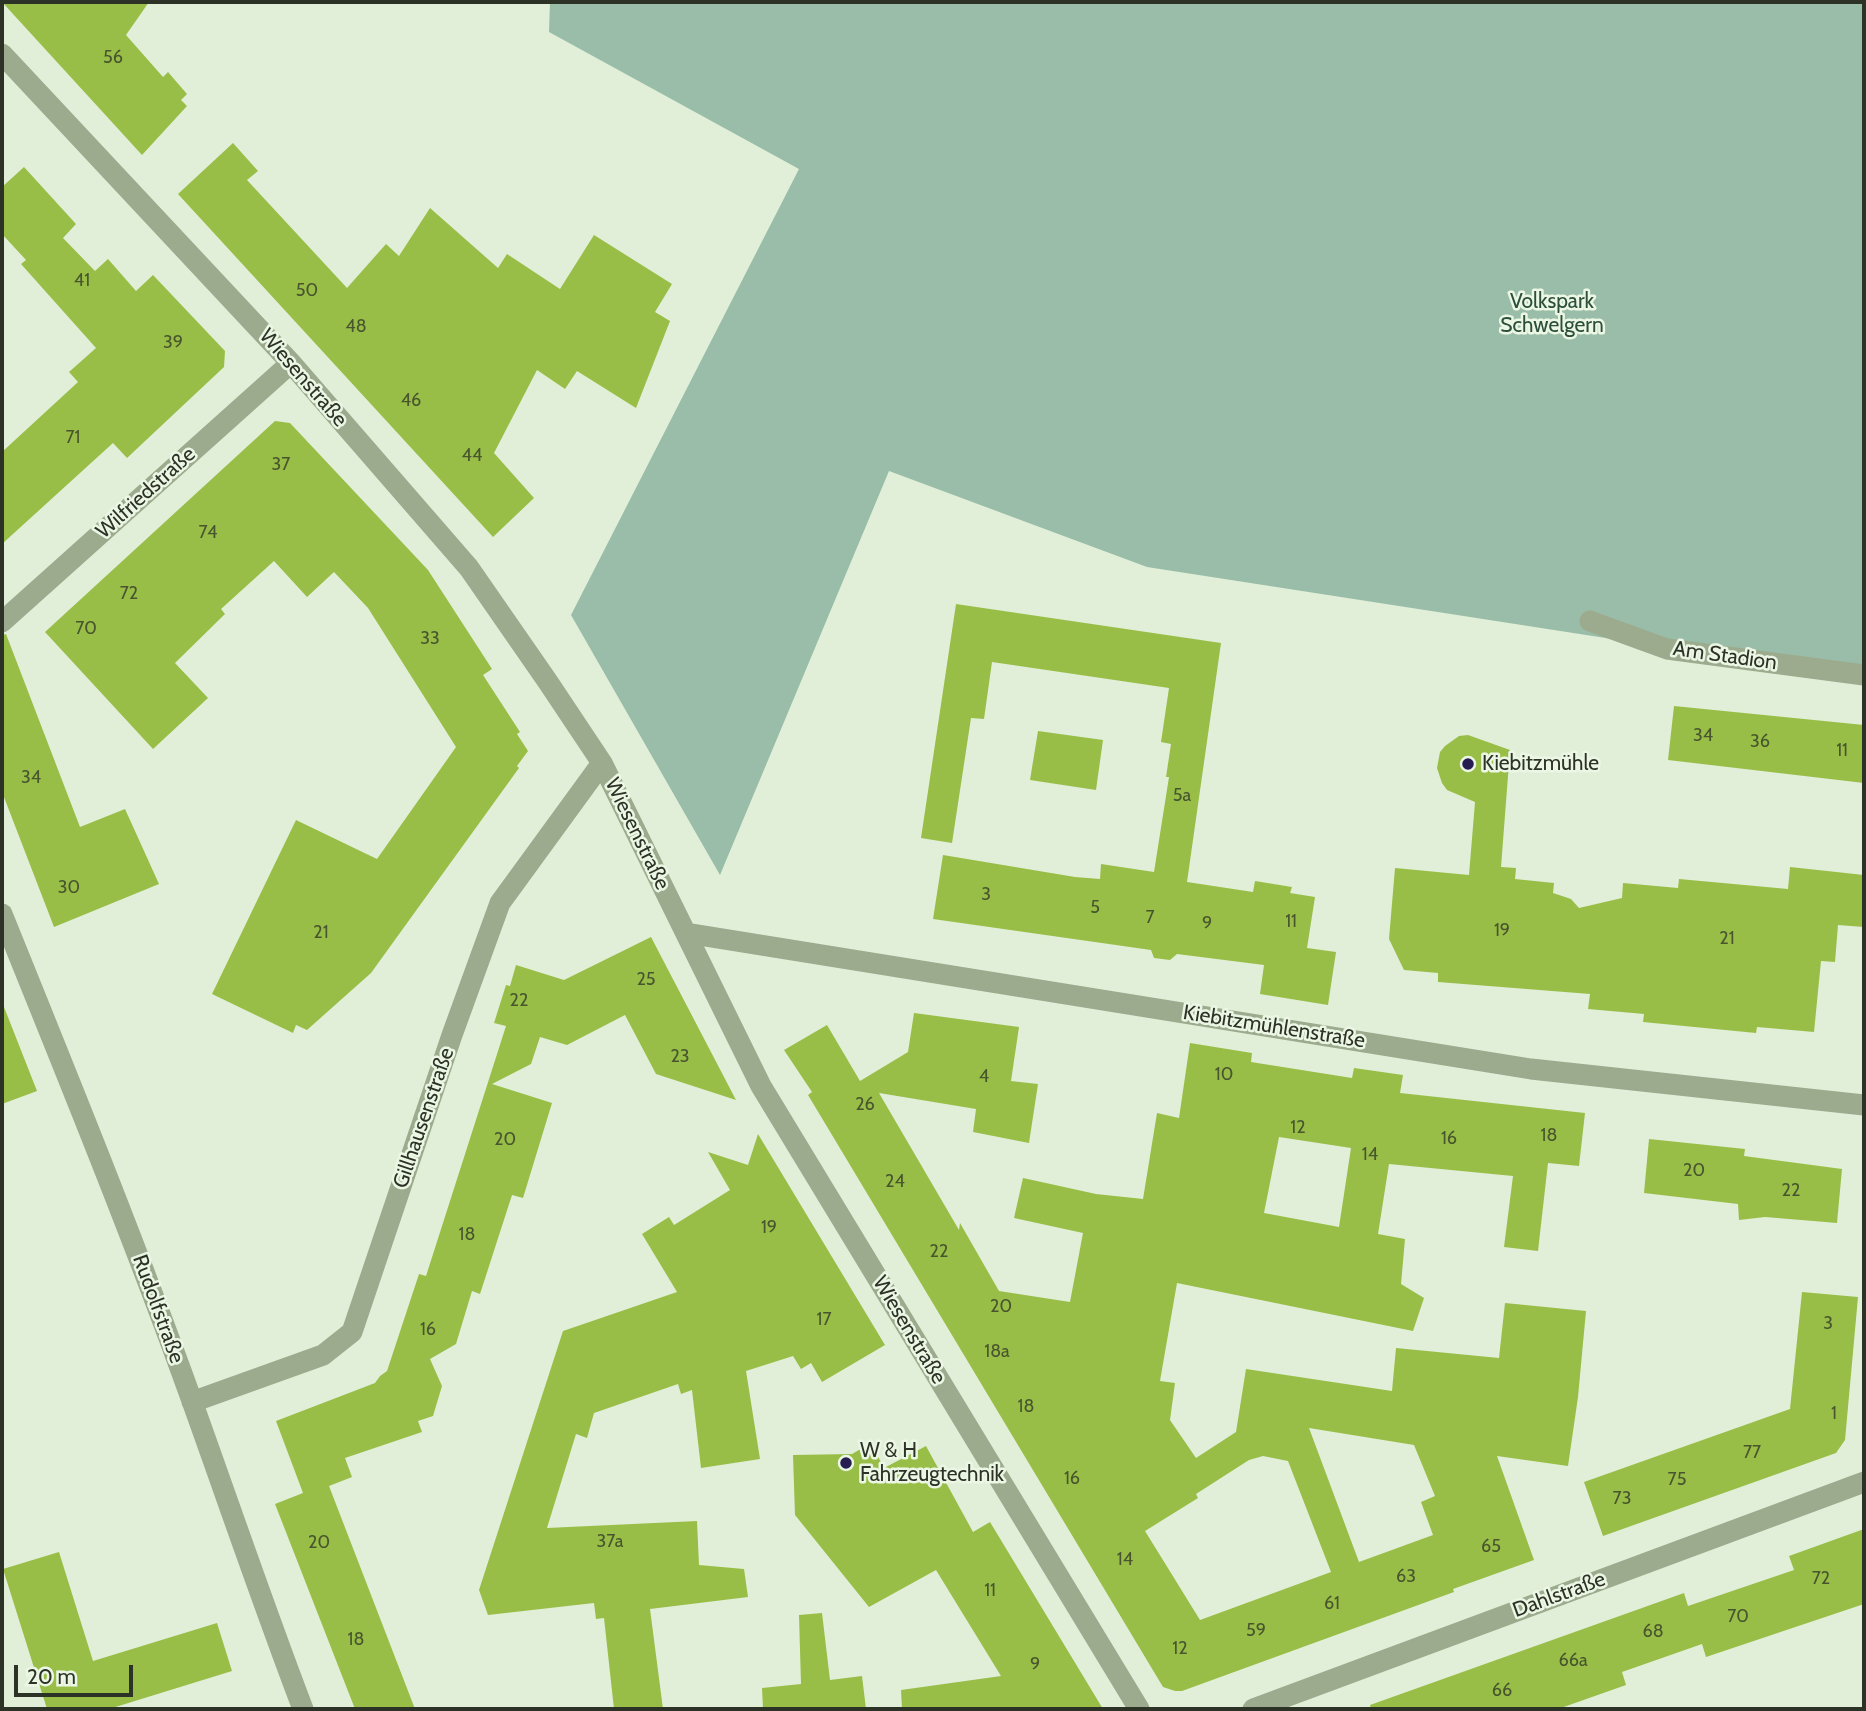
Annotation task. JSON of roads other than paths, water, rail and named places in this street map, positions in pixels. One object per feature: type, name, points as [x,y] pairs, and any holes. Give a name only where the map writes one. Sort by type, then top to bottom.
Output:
[{"type":"street","name":"Wiesenstraße","points":[[3,57],[291,363],[469,568],[602,763],[761,1087],[1139,1709]]},
{"type":"street","name":"Wilfriedstraße","points":[[2,622],[291,363]]},
{"type":"street","name":"Am Stadion","points":[[1590,621],[1667,649],[1864,676]]},
{"type":"street","name":"Gillhausenstraße","points":[[192,1402],[323,1355],[352,1332],[452,1035],[500,904],[602,763]]},
{"type":"street","name":"Rudolfstraße","points":[[2,914],[127,1226],[252,1576],[303,1709]]},
{"type":"street","name":"Kiebitzmühlenstraße","points":[[686,933],[1531,1069],[1864,1105]]},
{"type":"street","name":"Dahlstraße","points":[[1253,1709],[1864,1482]]},
{"type":"place","name":"Kiebitzmühle","points":[[1468,764]]},
{"type":"place","name":"W & H Fahrzeugtechnik","points":[[846,1463]]},
{"type":"park label","name":"Volkspark Schwelgern","points":[[1552,314]]}]
